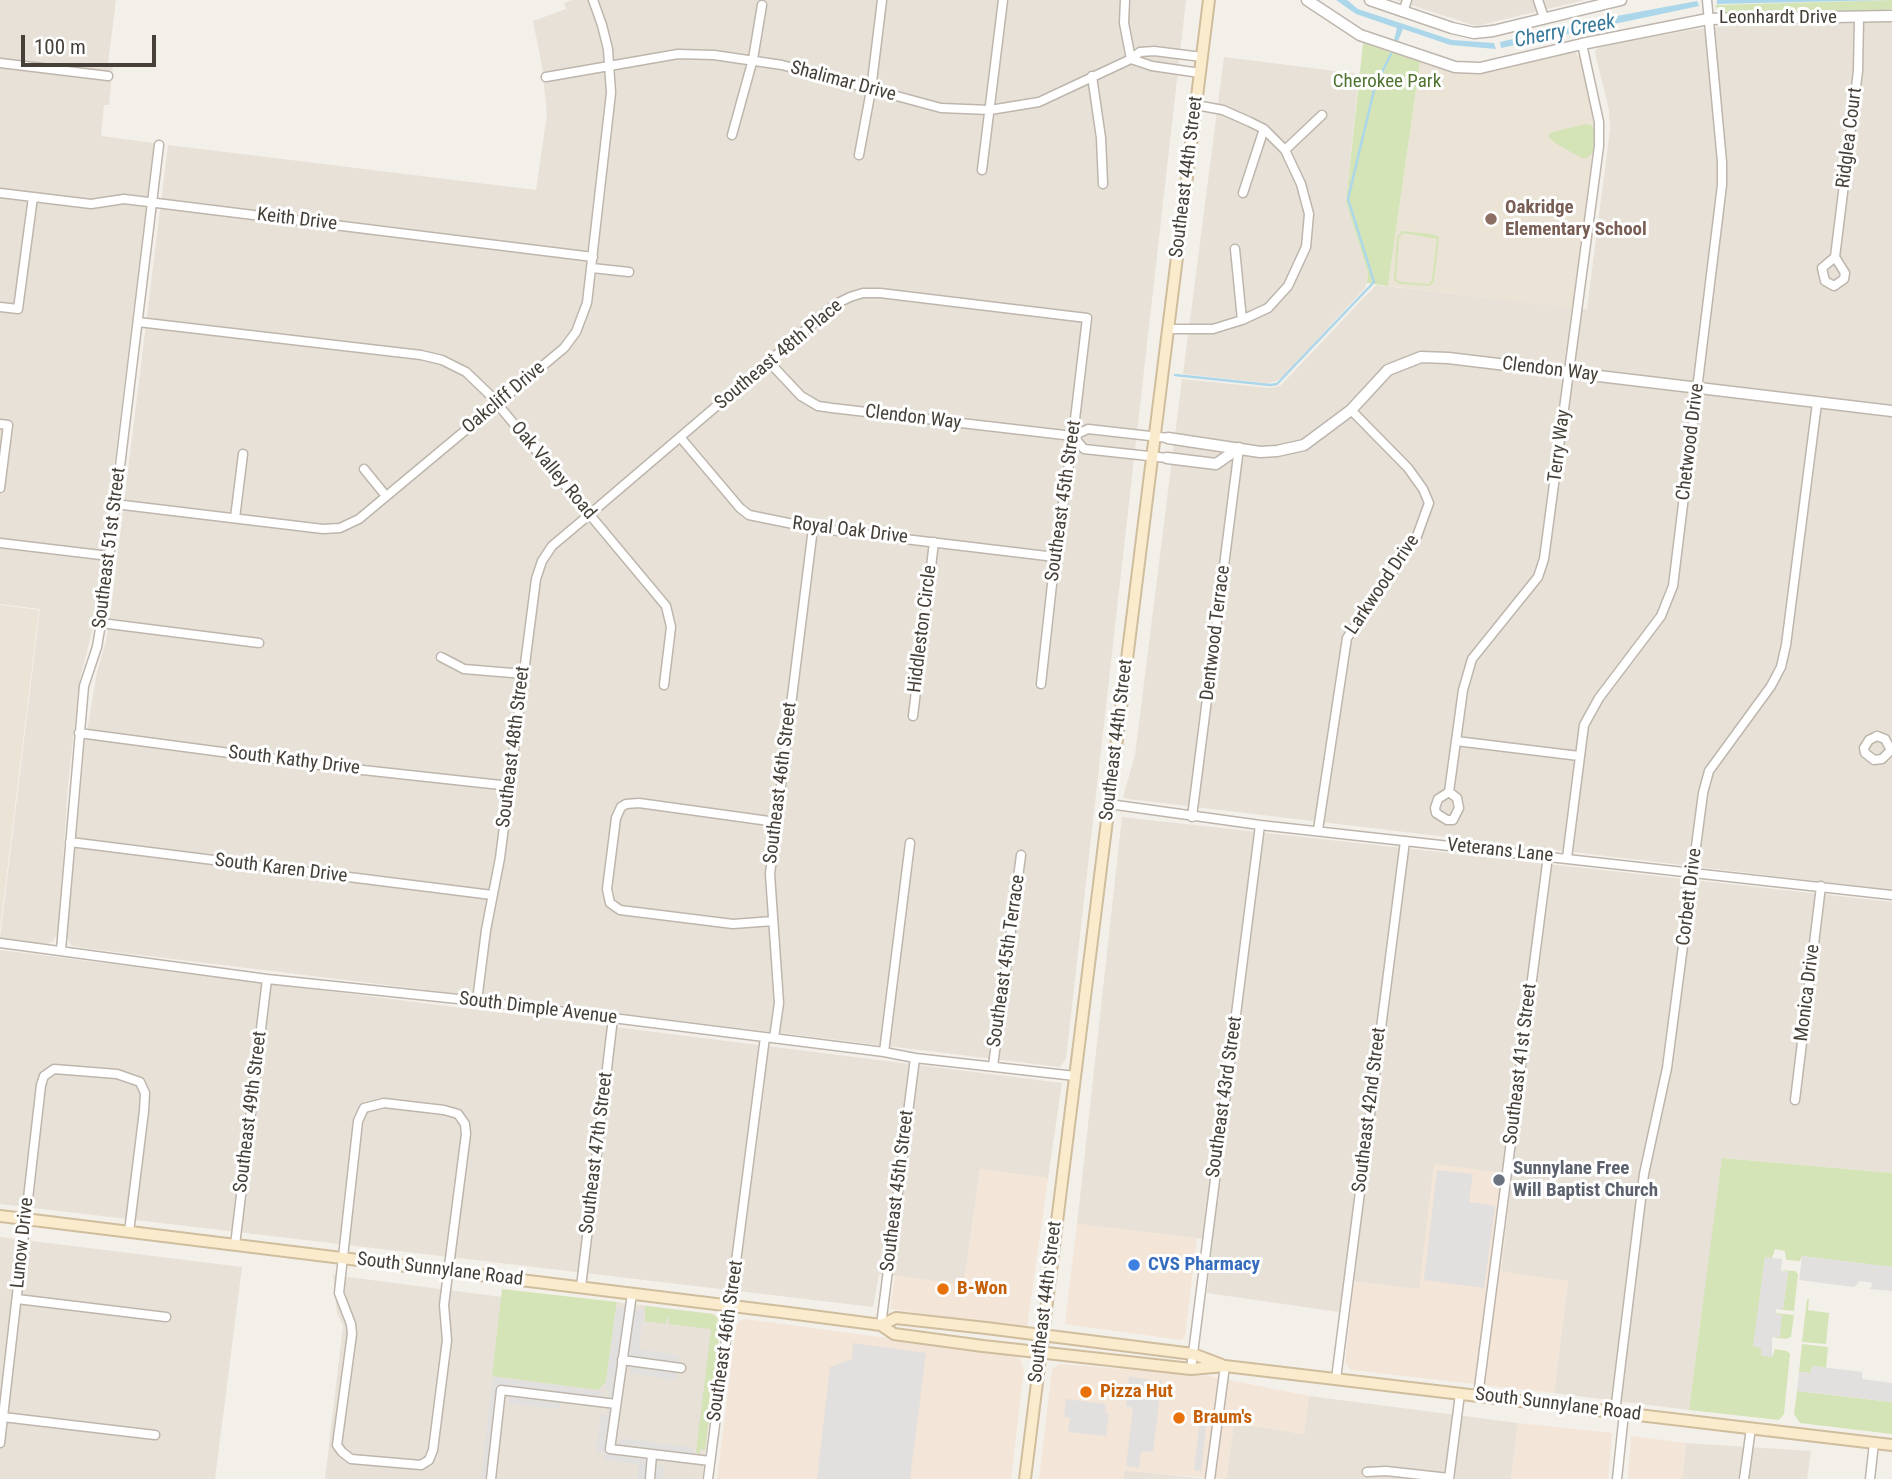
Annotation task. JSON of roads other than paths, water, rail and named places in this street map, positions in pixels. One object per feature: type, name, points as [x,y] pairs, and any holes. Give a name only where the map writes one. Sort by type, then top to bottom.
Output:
[{"type":"main road","name":"Southeast 44th Street","points":[[1024,1479],[1209,0]]},
{"type":"main road","name":"South Sunnylane Road","points":[[0,1216],[881,1325],[894,1334],[1040,1353],[1191,1369],[1225,1366],[1892,1445]]},
{"type":"main road","name":"South Sunnylane Road","points":[[881,1325],[896,1318],[1042,1335],[1193,1354],[1225,1366]]},
{"type":"street","name":"Oakcliff Drive","points":[[115,504],[332,530],[359,519],[564,348],[576,332],[587,303],[610,106],[610,65],[602,24],[593,0]]},
{"type":"street","points":[[859,155],[871,90],[882,0]]},
{"type":"street","points":[[982,170],[1003,0]]},
{"type":"street","points":[[1125,0],[1124,23],[1131,59],[1152,66],[1200,73]]},
{"type":"street","name":"Leonhardt Drive","points":[[1307,0],[1360,35],[1455,68],[1480,68],[1582,44],[1708,9],[1859,18],[1892,16]]},
{"type":"street","points":[[1370,0],[1474,33],[1493,31],[1621,0]]},
{"type":"street","points":[[1403,12],[1407,0]]},
{"type":"street","points":[[1538,0],[1545,18]]},
{"type":"street","points":[[732,135],[753,59],[762,5]]},
{"type":"street","name":"Chetwood Drive","points":[[1567,858],[1584,725],[1599,698],[1661,616],[1672,586],[1722,185],[1708,9]]},
{"type":"street","name":"Ridglea Court","points":[[1835,257],[1858,71],[1859,18]]},
{"type":"street","name":"Terry Way","points":[[1449,792],[1463,690],[1472,659],[1538,577],[1544,559],[1599,146],[1599,121],[1582,44]]},
{"type":"street","name":"Shalimar Drive","points":[[546,77],[678,54],[753,59],[941,108],[990,110],[1039,102],[1131,59],[1140,52],[1154,51],[1202,57]]},
{"type":"street","points":[[0,63],[108,76]]},
{"type":"street","points":[[1091,76],[1101,141],[1103,184]]},
{"type":"street","points":[[1168,329],[1213,329],[1268,308],[1288,286],[1306,247],[1309,214],[1301,184],[1285,150],[1264,129],[1223,110],[1196,105]]},
{"type":"street","points":[[1285,150],[1322,115]]},
{"type":"street","points":[[1242,193],[1264,129]]},
{"type":"street","name":"Southeast 51st Street","points":[[61,950],[79,733],[85,686],[101,623],[159,145]]},
{"type":"street","name":"Keith Drive","points":[[0,192],[91,204],[124,199],[593,257]]},
{"type":"street","points":[[0,307],[18,309],[33,197]]},
{"type":"street","points":[[1235,249],[1242,320]]},
{"type":"street","points":[[592,268],[629,272]]},
{"type":"street","name":"Southeast 48th Place","points":[[590,514],[836,304],[863,293],[1087,317]]},
{"type":"street","name":"Southeast 45th Street","points":[[1041,684],[1087,317]]},
{"type":"street","name":"Oak Valley Road","points":[[138,322],[432,358],[466,372],[497,404],[666,606],[671,627],[664,685]]},
{"type":"street","name":"Clendon Way","points":[[769,362],[801,396],[818,405],[1073,436],[1088,429],[1277,452],[1304,445],[1351,410],[1388,370],[1421,357],[1892,411]]},
{"type":"street","name":"Corbett Drive","points":[[1620,1413],[1644,1174],[1667,1069],[1703,793],[1709,771],[1781,667],[1817,403]]},
{"type":"street","name":"Larkwood Drive","points":[[1318,830],[1347,638],[1417,536],[1429,503],[1408,468],[1351,410]]},
{"type":"street","points":[[0,424],[8,425],[0,488]]},
{"type":"street","name":"Clendon Way","points":[[1073,436],[1084,449],[1216,464],[1239,448]]},
{"type":"street","name":"Royal Oak Drive","points":[[680,437],[740,508],[749,514],[813,528],[1055,557]]},
{"type":"street","points":[[1195,461],[1198,442]]},
{"type":"street","name":"Dentwood Terrace","points":[[1192,817],[1239,448]]},
{"type":"street","points":[[235,518],[243,454]]},
{"type":"street","points":[[364,469],[386,496]]},
{"type":"street","name":"Southeast 48th Street","points":[[477,1001],[510,786],[536,579],[552,546],[590,514]]},
{"type":"street","name":"Southeast 46th Street","points":[[708,1479],[770,1037],[779,1003],[770,874],[813,528]]},
{"type":"street","name":"Hiddleston Circle","points":[[912,716],[934,541]]},
{"type":"street","points":[[0,543],[109,556]]},
{"type":"street","points":[[101,623],[259,643]]},
{"type":"street","points":[[441,657],[464,669],[524,674]]},
{"type":"street","name":"South Kathy Drive","points":[[79,733],[335,767],[510,786]]},
{"type":"street","points":[[1456,741],[1580,756]]},
{"type":"street","points":[[773,921],[733,923],[620,911],[608,897],[607,889],[616,818],[621,807],[626,804],[639,803],[776,821]]},
{"type":"street","name":"Veterans Lane","points":[[1109,804],[1260,825],[1892,895]]},
{"type":"street","name":"Southeast 43rd Street","points":[[1191,1369],[1260,825]]},
{"type":"street","name":"Southeast 42nd Street","points":[[1336,1379],[1405,841]]},
{"type":"street","name":"South Karen Drive","points":[[70,842],[492,895]]},
{"type":"street","points":[[884,1052],[910,843]]},
{"type":"street","name":"Southeast 45th Terrace","points":[[993,1066],[1021,855]]},
{"type":"street","name":"Southeast 41st Street","points":[[1478,1396],[1548,856]]},
{"type":"street","name":"Monica Drive","points":[[1795,1101],[1821,886]]},
{"type":"street","name":"South Dimple Avenue","points":[[0,943],[267,979],[477,1001],[1075,1076]]},
{"type":"street","name":"Southeast 49th Street","points":[[235,1245],[267,979]]},
{"type":"street","name":"Southeast 47th Street","points":[[580,1287],[613,1018]]},
{"type":"street","name":"Southeast 45th Street","points":[[881,1325],[915,1058]]},
{"type":"street","name":"Lunow Drive","points":[[0,1443],[41,1085],[44,1076],[54,1069],[117,1074],[140,1082],[145,1093],[144,1111],[129,1232]]},
{"type":"street","points":[[384,1103],[444,1110],[458,1114],[465,1124],[449,1271],[444,1305],[447,1340],[433,1450],[429,1460],[421,1465],[351,1459],[337,1444],[352,1334],[339,1293],[358,1121],[364,1108],[384,1103]]},
{"type":"street","points":[[632,1294],[610,1449],[710,1461]]},
{"type":"street","points":[[17,1299],[166,1317]]},
{"type":"street","points":[[622,1360],[681,1368]]},
{"type":"street","points":[[1210,1479],[1225,1366]]},
{"type":"street","points":[[491,1479],[501,1390],[616,1404]]},
{"type":"street","points":[[1367,1472],[1386,1471],[1449,1478],[1460,1394]]},
{"type":"street","points":[[1617,1479],[1620,1413]]},
{"type":"street","points":[[3,1417],[155,1435]]},
{"type":"street","points":[[1744,1479],[1751,1428]]},
{"type":"street","points":[[1870,1479],[1874,1443]]},
{"type":"street","points":[[650,1479],[652,1454]]},
{"type":"water","points":[[1336,0],[1347,0],[1358,9],[1452,40],[1494,43],[1496,49],[1450,45],[1403,29],[1396,41],[1397,28],[1356,14]]},
{"type":"water","points":[[1717,0],[1888,0],[1717,4]]},
{"type":"water","name":"Cherry Creek","points":[[1697,1],[1699,6],[1501,48],[1500,42]]},
{"type":"waterway","points":[[1175,375],[1277,384],[1374,282],[1348,199],[1375,86],[1391,54]]},
{"type":"place","name":"Oakridge Elementary School","points":[[1491,219]]},
{"type":"place","name":"Sunnylane Free Will Baptist Church","points":[[1499,1180]]},
{"type":"place","name":"CVS Pharmacy","points":[[1134,1265]]},
{"type":"place","name":"B-Won","points":[[943,1289]]},
{"type":"place","name":"Pizza Hut","points":[[1086,1392]]},
{"type":"place","name":"Braum's","points":[[1179,1418]]},
{"type":"park label","name":"Cherokee Park","points":[[1387,82]]}]
